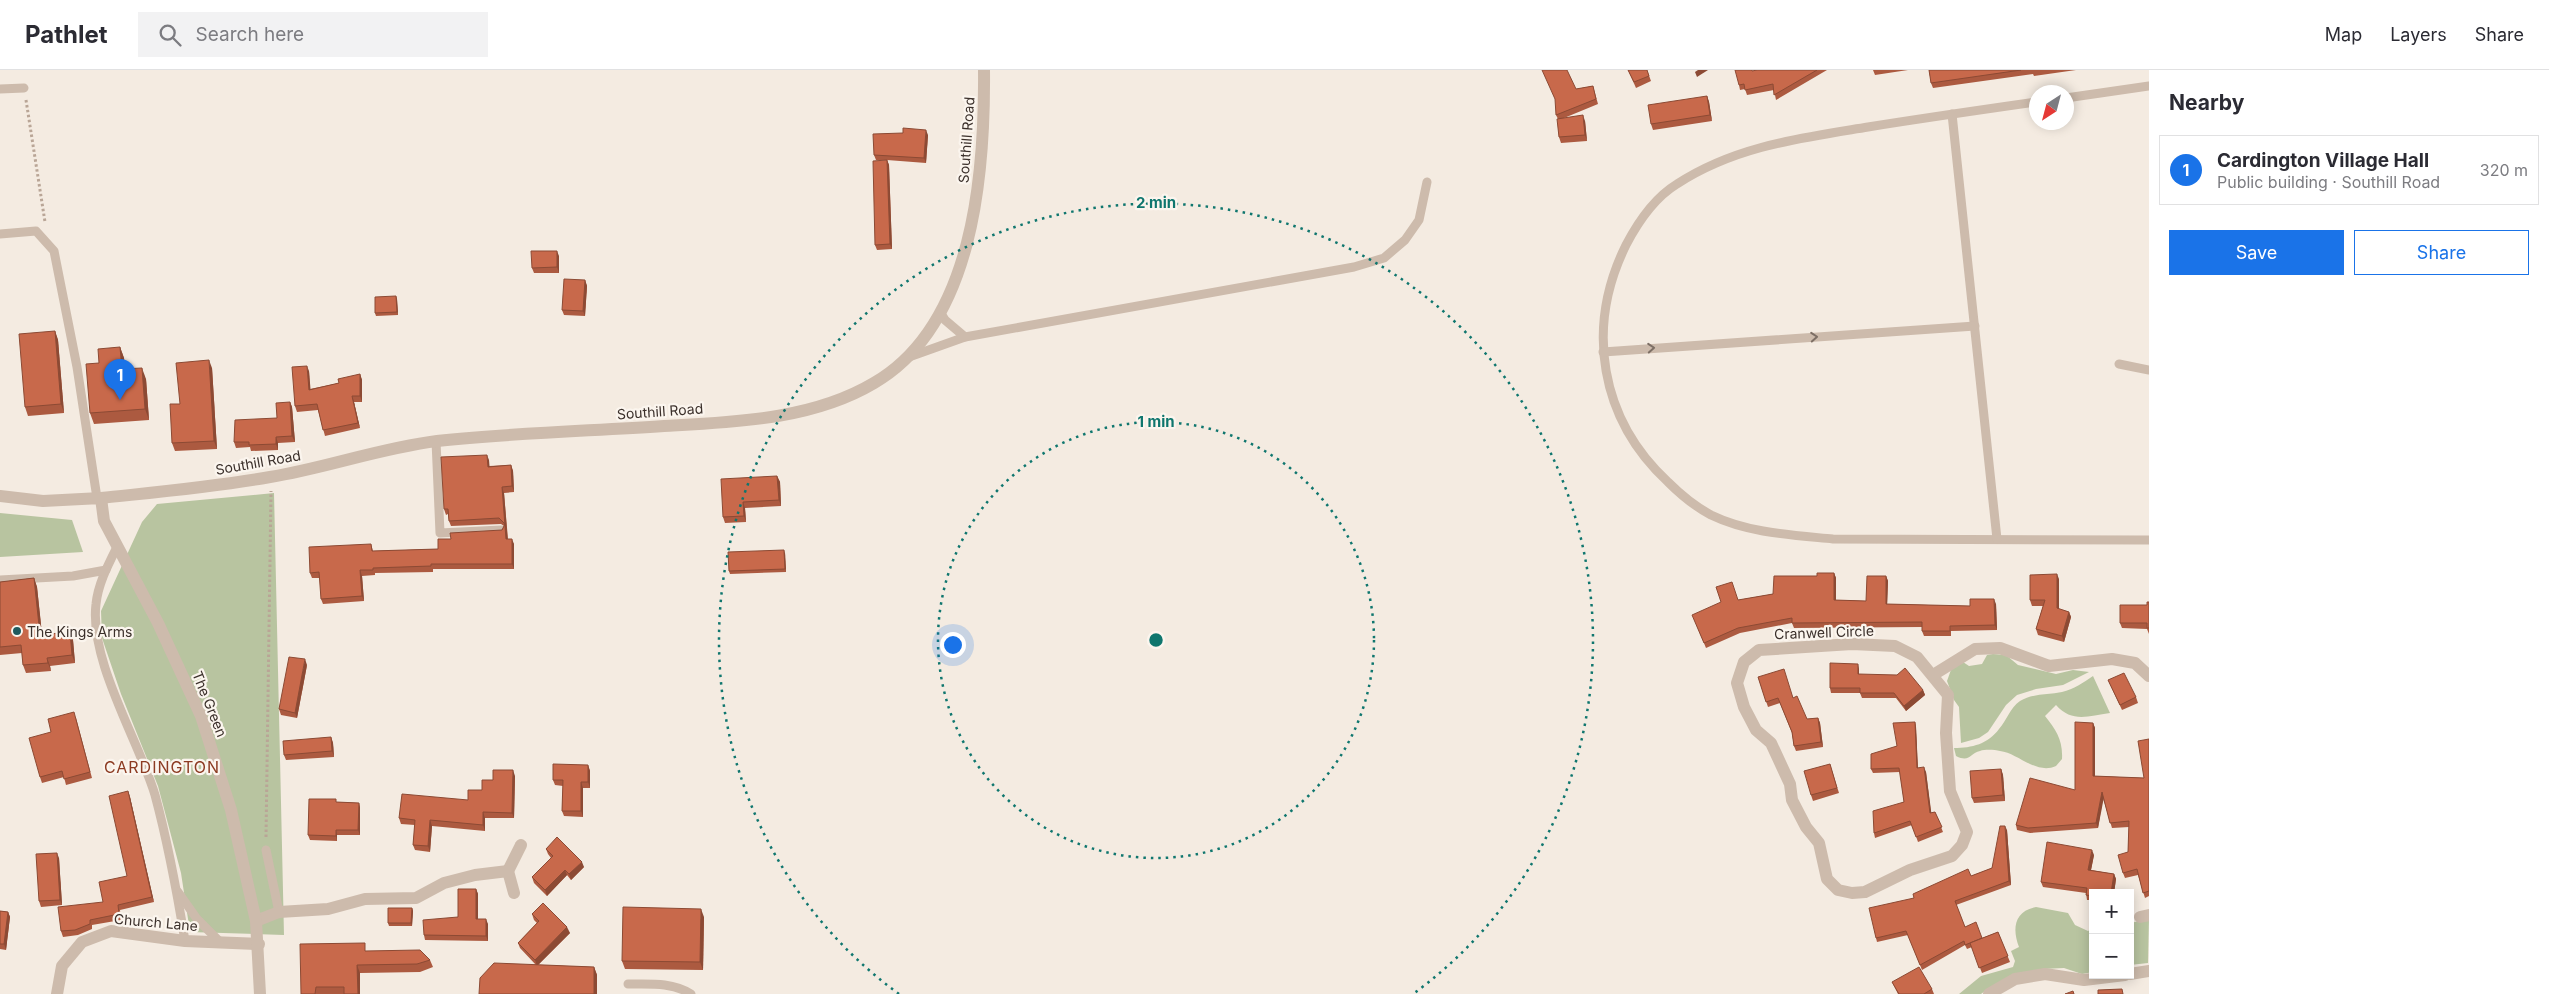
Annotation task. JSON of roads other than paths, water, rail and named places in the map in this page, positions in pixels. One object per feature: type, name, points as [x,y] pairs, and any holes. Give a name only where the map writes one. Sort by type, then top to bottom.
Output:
[{"type":"street","name":"Southill Road","points":[[0,496],[43,501],[99,498],[271,477],[371,452],[436,441],[724,422],[809,409],[843,398],[876,382],[905,358],[924,337],[949,298],[965,252],[981,172],[984,70]]},
{"type":"street","name":"The Green","points":[[99,498],[104,521],[158,623],[201,716],[231,810],[256,921],[259,944],[260,994]]},
{"type":"street","name":"Cranwell Circle","points":[[1852,644],[1895,646],[1917,658],[1933,675],[1948,695],[1948,768],[1950,790],[1967,832],[1962,845],[1952,856],[1902,873],[1865,892],[1852,893],[1838,890],[1827,880],[1819,843],[1806,827],[1792,800],[1790,784],[1771,744],[1756,730],[1744,707],[1737,683],[1744,662],[1760,650],[1852,644]]},
{"type":"street","points":[[1933,675],[1975,649],[2000,648],[2049,666],[2112,659],[2135,663],[2149,675]]},
{"type":"street","points":[[514,893],[508,871],[521,845]]},
{"type":"street","points":[[256,921],[279,912],[328,910],[365,899],[416,898],[444,883],[475,875],[508,871]]},
{"type":"street","name":"Church Lane","points":[[57,994],[62,966],[82,942],[111,931],[185,941],[259,944]]},
{"type":"street","points":[[2134,973],[2149,971]]},
{"type":"street","points":[[1989,994],[2015,979],[2045,974],[2084,980],[2092,979]]},
{"type":"lane","points":[[2074,97],[2149,86]]},
{"type":"lane","points":[[0,89],[24,88]]},
{"type":"lane","points":[[2029,103],[1797,138],[1754,148],[1718,161],[1675,185],[1648,209],[1633,233],[1618,264],[1604,320],[1603,352],[1610,389],[1619,418],[1635,445],[1653,468],[1672,486],[1710,514],[1745,527],[1777,533],[1833,539],[2149,540]]},
{"type":"lane","points":[[1952,114],[1997,539]]},
{"type":"lane","points":[[905,358],[965,337],[1354,267],[1384,258],[1405,240],[1419,220],[1427,182]]},
{"type":"lane","points":[[0,234],[36,231],[54,251],[77,367],[99,498]]},
{"type":"lane","points":[[940,312],[945,320],[965,337]]},
{"type":"lane","points":[[1603,352],[1975,326]]},
{"type":"lane","points":[[2119,364],[2149,368]]},
{"type":"lane","points":[[436,441],[440,533],[501,530]]},
{"type":"lane","points":[[117,547],[106,570],[95,605],[98,640],[117,701],[154,794],[176,890],[185,941]]},
{"type":"lane","points":[[0,580],[73,576],[106,570]]},
{"type":"lane","points":[[266,850],[279,912]]},
{"type":"lane","points":[[176,890],[197,919],[221,943]]},
{"type":"lane","points":[[628,984],[666,985],[681,988],[691,994]]},
{"type":"place","name":"Cardington Village Hall","points":[[120,400]]},
{"type":"place","name":"The Kings Arms","points":[[17,631]]},
{"type":"district","name":"CARDINGTON","points":[[162,767]]}]
